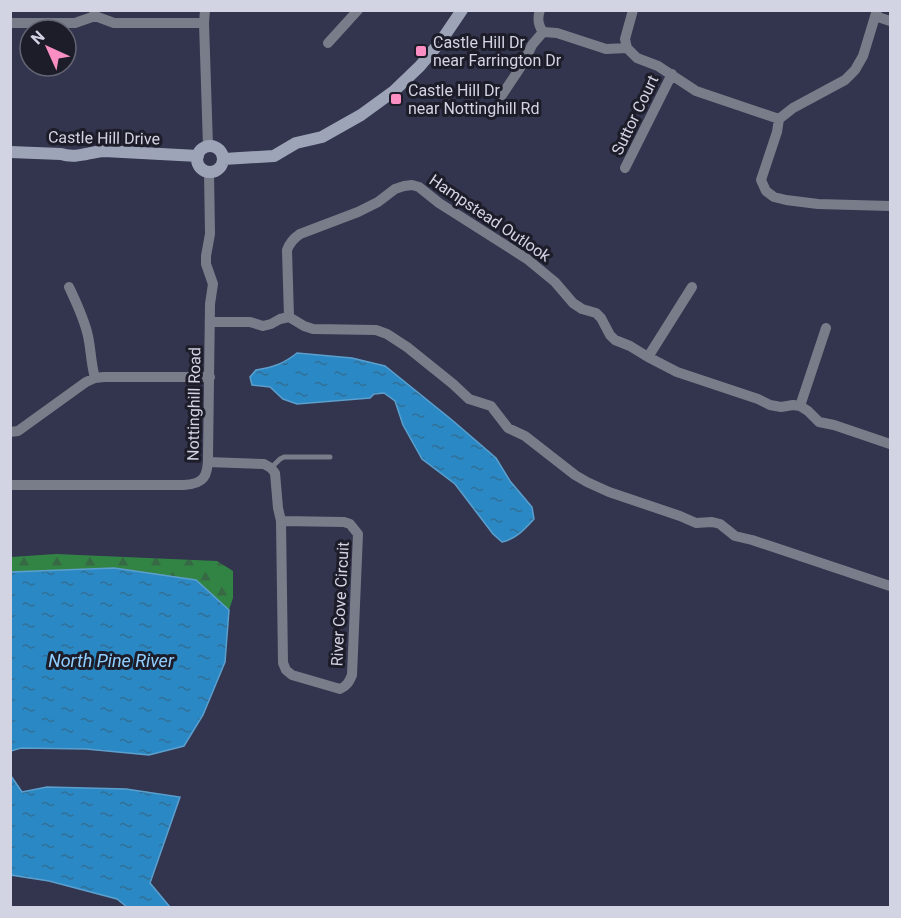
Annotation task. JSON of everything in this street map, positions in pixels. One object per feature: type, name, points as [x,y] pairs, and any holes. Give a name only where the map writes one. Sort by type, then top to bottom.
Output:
[{"type":"street","points":[[205,10],[208,146]]},
{"type":"street","points":[[328,43],[358,10]]},
{"type":"street","points":[[224,159],[274,156],[296,143],[322,137],[361,115],[394,91],[420,66],[441,41],[462,10]]},
{"type":"street","points":[[540,10],[539,26],[543,32]]},
{"type":"street","points":[[633,10],[625,39],[627,48],[637,58],[658,66],[696,91],[779,119]]},
{"type":"street","points":[[10,22],[75,23],[95,13],[114,23],[204,23]]},
{"type":"street","points":[[891,21],[876,13],[863,56],[855,70],[845,80],[793,108],[779,119],[761,180],[766,191],[786,201],[891,206]]},
{"type":"street","points":[[543,32],[557,33],[606,49],[627,48]]},
{"type":"street","points":[[502,96],[532,45],[543,32]]},
{"type":"street","name":"Suttor Court","points":[[625,168],[672,74]]},
{"type":"street","points":[[208,146],[219,148],[224,159],[221,167],[214,172],[201,168],[197,160],[201,150],[208,146]]},
{"type":"street","name":"Castle Hill Drive","points":[[10,152],[77,156],[104,151],[198,156]]},
{"type":"street","name":"Nottinghill Road","points":[[10,485],[194,485],[205,477],[208,462],[210,304],[213,284],[206,264],[210,234],[209,172]]},
{"type":"street","name":"Hampstead Outlook","points":[[289,317],[287,250],[290,243],[300,234],[368,207],[395,189],[412,185],[527,259],[555,282],[573,303],[601,318],[615,340],[677,372],[770,405],[800,406]]},
{"type":"street","points":[[69,287],[80,310],[88,337],[95,378]]},
{"type":"street","points":[[648,357],[692,287]]},
{"type":"street","points":[[210,322],[250,322],[263,326],[289,317],[304,327],[314,329],[376,330],[387,334],[402,343],[470,399],[491,406],[508,428],[525,436],[587,482],[696,524],[712,522],[720,524],[735,536],[891,586]]},
{"type":"street","points":[[826,328],[800,406],[819,422],[891,444]]},
{"type":"street","points":[[10,432],[18,431],[86,382],[95,378],[210,377]]},
{"type":"street","points":[[208,462],[264,464],[271,468]]},
{"type":"street","name":"River Cove Circuit","points":[[271,468],[275,473],[281,521],[283,663],[292,675],[340,689],[345,687],[352,675],[358,534],[350,524],[344,522],[281,521]]},
{"type":"lane","points":[[271,468],[284,457],[330,457]]},
{"type":"green space","points":[[56,554],[217,561],[233,571],[233,598],[229,610],[196,580],[114,568],[11,572],[11,557]]},
{"type":"water","points":[[297,353],[352,358],[385,366],[496,458],[510,481],[532,507],[534,519],[516,536],[502,542],[493,534],[455,484],[422,459],[403,425],[395,401],[384,393],[374,394],[370,398],[297,404],[283,399],[270,387],[252,385],[250,377],[256,370],[278,364]]},
{"type":"water","name":"North Pine River","points":[[114,568],[196,580],[229,610],[225,662],[203,715],[184,746],[149,755],[86,749],[21,748],[11,751],[11,572]]},
{"type":"water","points":[[11,776],[22,792],[47,787],[126,789],[180,797],[150,883],[170,907],[127,907],[117,899],[49,881],[11,875]]},
{"type":"place","name":"Castle Hill Dr near Farrington Dr","points":[[421,51]]},
{"type":"place","name":"Castle Hill Dr near Nottinghill Rd","points":[[396,99]]}]
